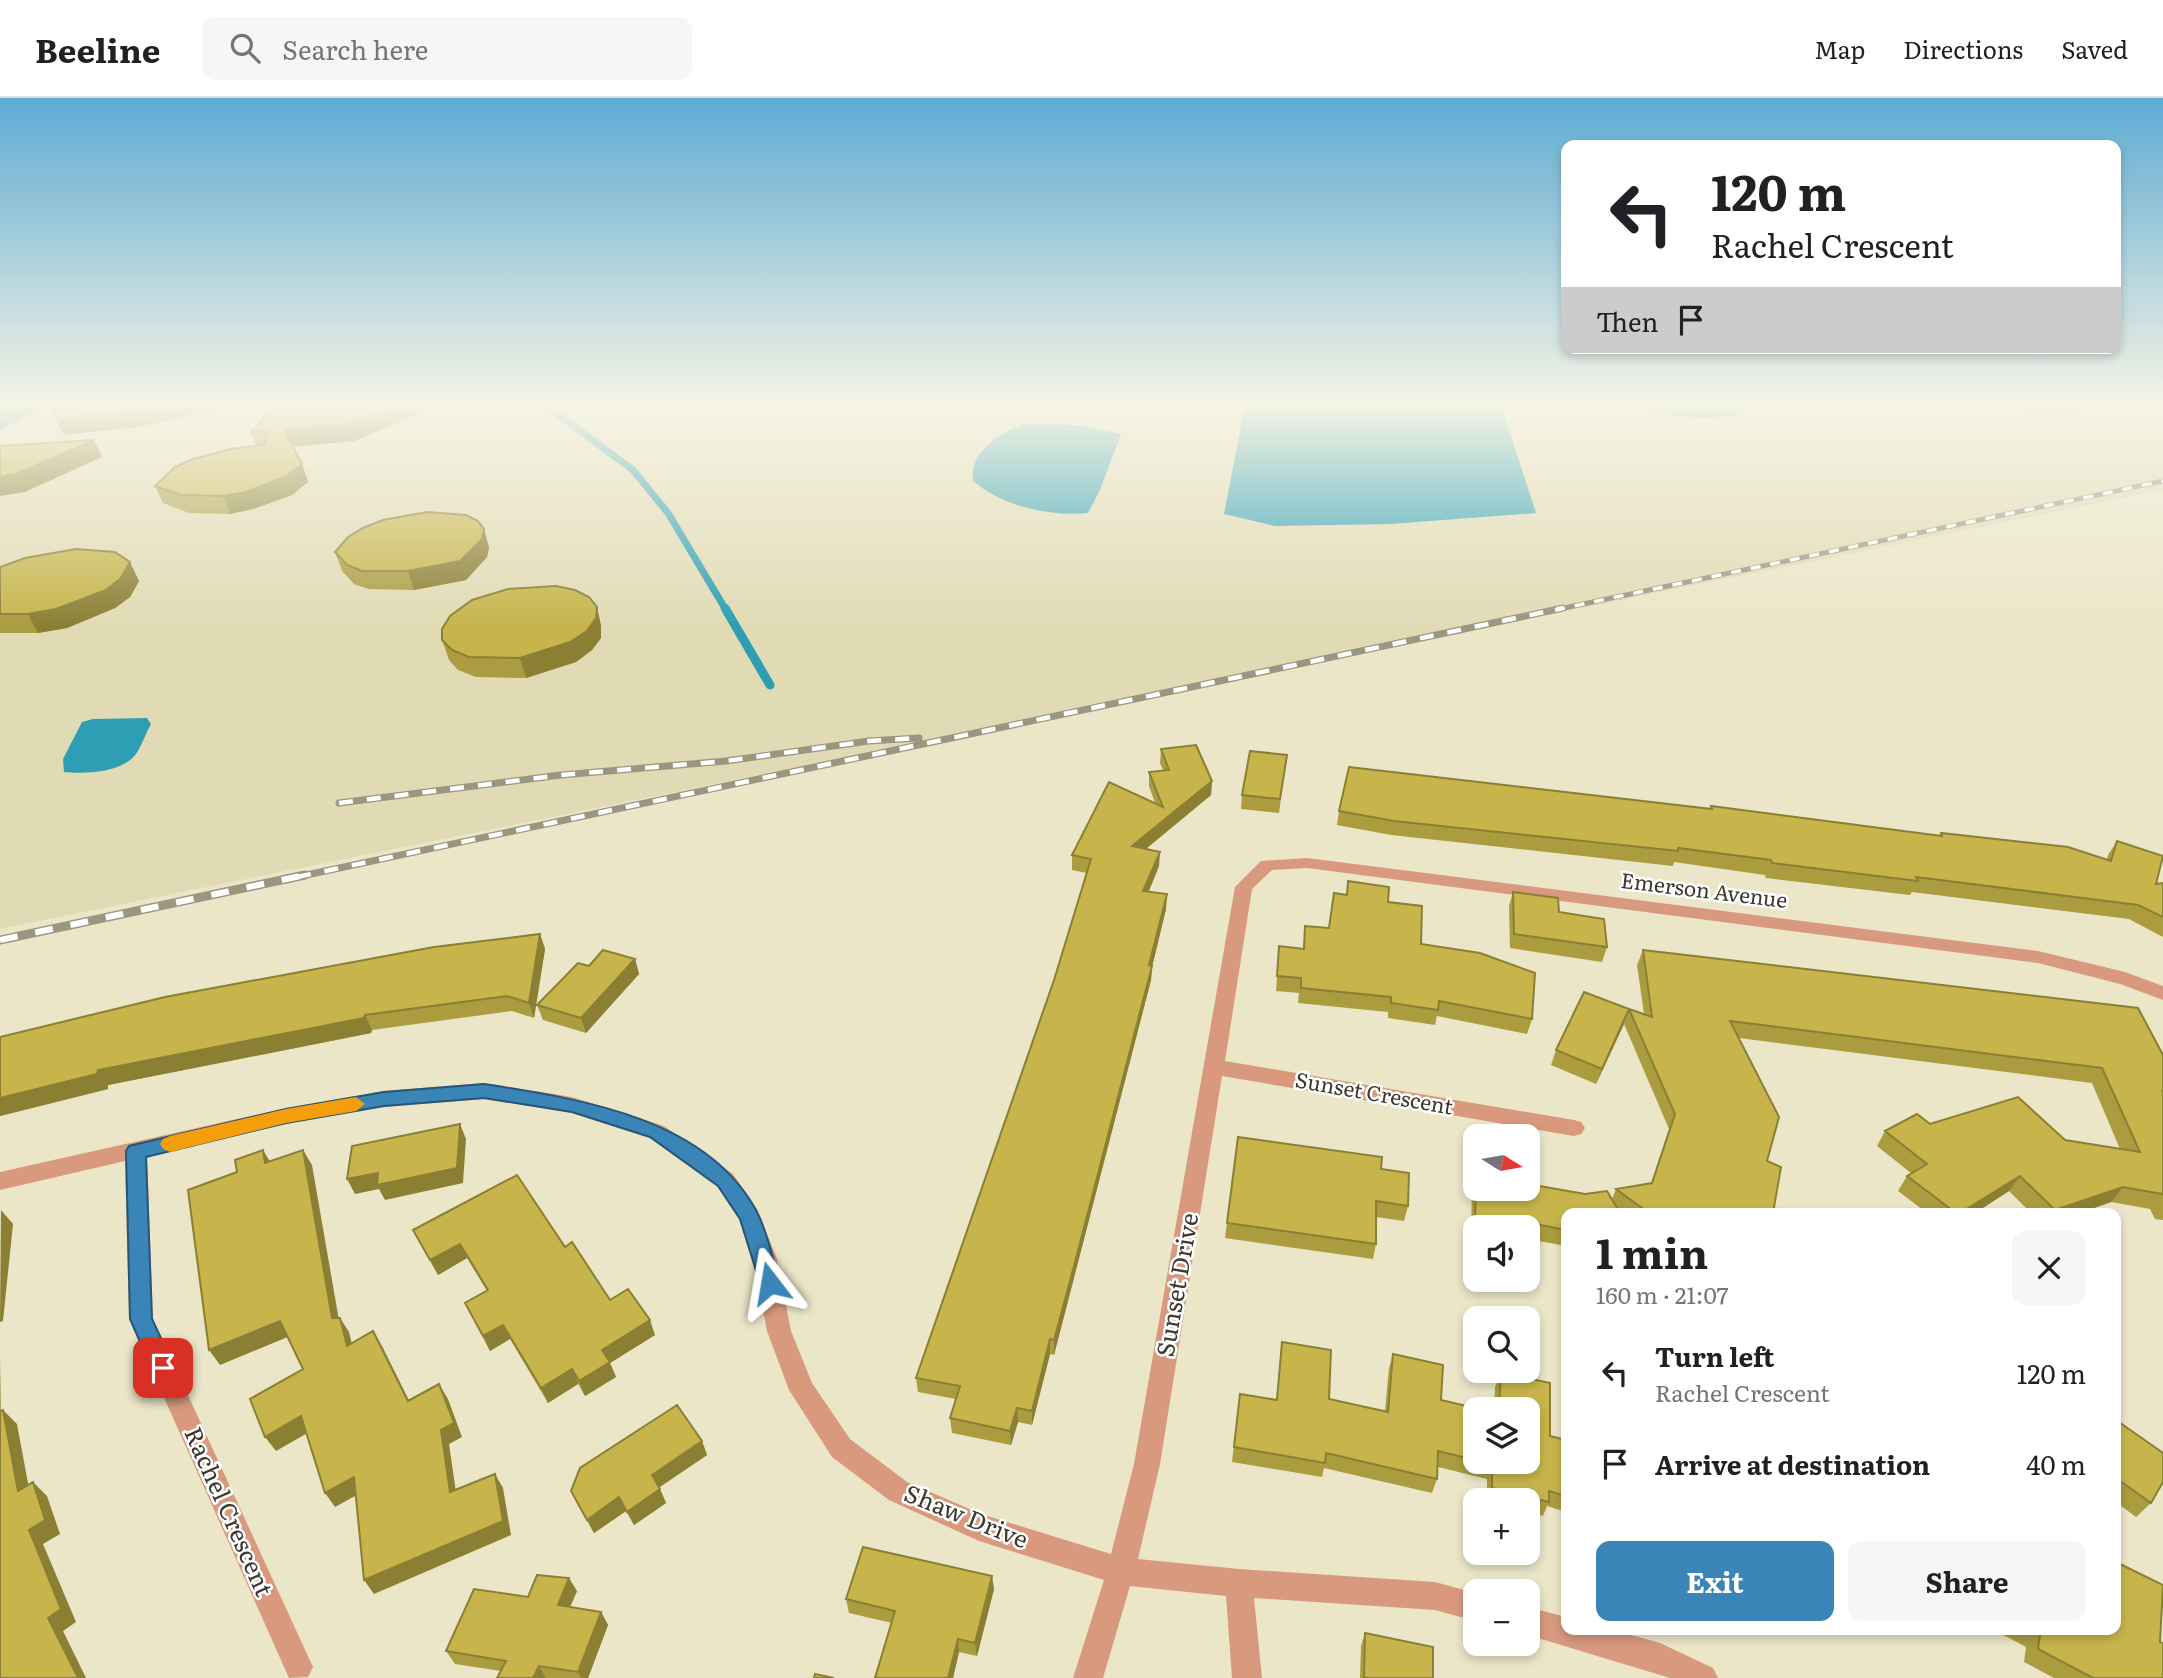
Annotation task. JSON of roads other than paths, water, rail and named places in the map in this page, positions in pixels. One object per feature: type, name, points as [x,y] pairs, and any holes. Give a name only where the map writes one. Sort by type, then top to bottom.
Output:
[{"type":"street","name":"Emerson Avenue","points":[[1244,887],[1266,865],[1307,863],[2038,957],[2125,979],[2163,993]]},
{"type":"street","name":"Sunset Drive","points":[[1088,1678],[1121,1571],[1147,1464],[1244,887]]},
{"type":"street","name":"Sunset Crescent","points":[[1215,1067],[1574,1128]]},
{"type":"street","name":"Shaw Drive","points":[[0,1181],[286,1116],[372,1101],[484,1091],[572,1105],[657,1132],[725,1181],[749,1216],[765,1259],[779,1331],[802,1390],[841,1448],[898,1491],[979,1527],[1121,1571],[1239,1583],[1435,1595],[1463,1603]]},
{"type":"street","name":"Rachel Crescent","points":[[136,1151],[141,1319],[298,1667]]},
{"type":"street","points":[[1239,1583],[1247,1678]]},
{"type":"street","points":[[1540,1624],[1561,1630]]},
{"type":"street","points":[[1579,1635],[1660,1657],[1703,1678]]},
{"type":"water","points":[[973,479],[1104,479],[1088,513],[1073,514],[1027,508],[998,497]]},
{"type":"water","points":[[1231,479],[1525,479],[1536,513],[1390,524],[1275,526],[1224,514]]},
{"type":"water","points":[[147,718],[151,724],[140,748],[124,764],[94,772],[64,772],[63,759],[82,722],[93,719]]},
{"type":"waterway","points":[[640,479],[668,513],[726,610]]},
{"type":"waterway","points":[[725,608],[770,685]]},
{"type":"railway","points":[[1555,610],[2163,481]]},
{"type":"railway","points":[[297,877],[1563,608]]},
{"type":"railway","points":[[339,803],[561,775],[726,761],[869,741],[919,738]]},
{"type":"railway","points":[[0,940],[305,875]]}]
